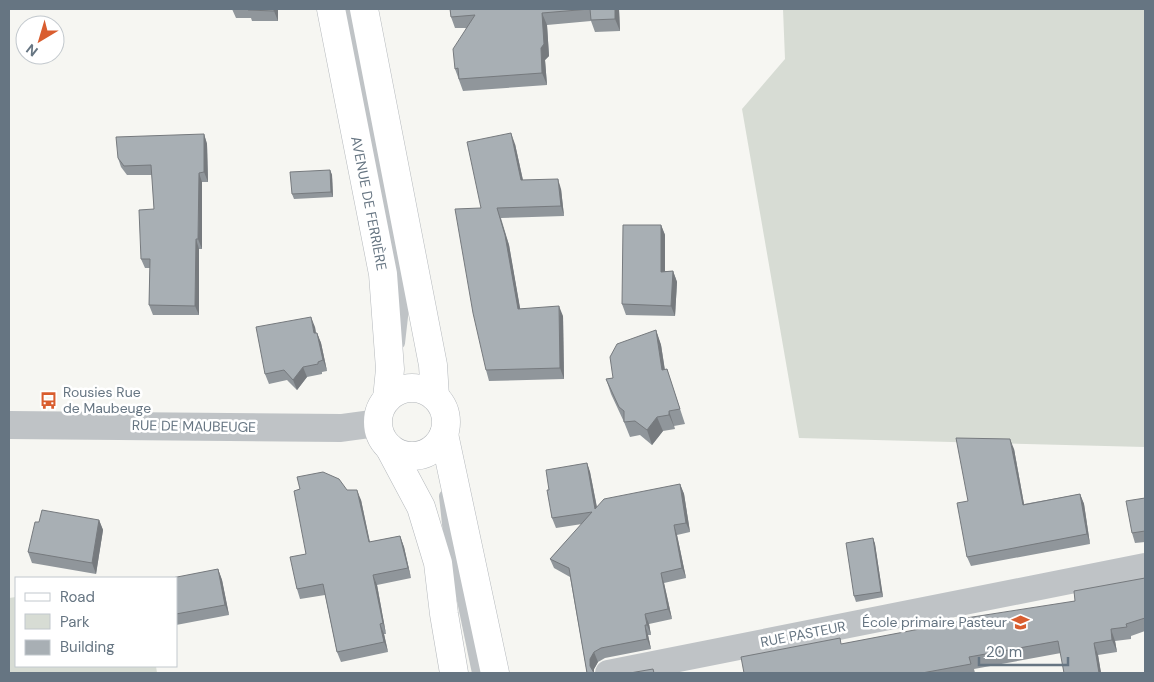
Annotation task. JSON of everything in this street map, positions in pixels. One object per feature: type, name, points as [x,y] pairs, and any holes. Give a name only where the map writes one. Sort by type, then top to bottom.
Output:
[{"type":"main road","name":"AVENUE DE FERRIÈRE","points":[[331,9],[383,274],[390,369],[385,423]]},
{"type":"main road","points":[[364,9],[433,365],[435,397]]},
{"type":"main road","points":[[454,673],[438,563],[421,507],[385,423],[396,393],[406,389],[416,389],[435,397],[445,414],[446,424],[439,446],[495,673]]},
{"type":"main road","points":[[385,423],[398,453],[414,456],[439,446]]},
{"type":"street","name":"RUE DE MAUBEUGE","points":[[9,425],[341,428],[385,423]]},
{"type":"street","name":"RUE PASTEUR","points":[[608,673],[1145,566]]},
{"type":"lane","points":[[348,9],[398,266],[403,308],[399,345],[390,369]]},
{"type":"lane","points":[[441,482],[449,533],[478,673]]},
{"type":"green space","points":[[783,9],[1145,9],[1145,447],[799,438],[742,109],[785,59]]},
{"type":"green space","points":[[15,597],[15,667],[156,667],[157,673],[9,673],[9,598]]},
{"type":"building","points":[[274,9],[274,11],[248,10]]},
{"type":"building","points":[[450,9],[590,9],[542,13],[544,44],[541,48],[542,73],[459,79],[458,68],[455,69],[453,49],[475,15],[451,17]]},
{"type":"building","points":[[590,9],[615,9],[615,19],[591,20]]},
{"type":"building","points":[[511,133],[521,180],[558,179],[561,206],[497,208],[505,235],[518,309],[559,306],[560,368],[486,370],[473,313],[455,209],[481,208],[467,142]]},
{"type":"building","points":[[204,134],[204,172],[199,173],[195,306],[149,305],[150,259],[141,259],[139,210],[154,209],[151,165],[124,166],[118,158],[116,137]]},
{"type":"building","points":[[330,170],[331,192],[292,194],[290,172]]},
{"type":"building","points":[[623,225],[661,225],[661,272],[673,271],[671,306],[622,304]]},
{"type":"building","points":[[311,317],[323,360],[318,362],[318,364],[303,367],[293,380],[284,370],[265,374],[256,327]]},
{"type":"building","points":[[656,330],[662,370],[667,369],[680,409],[669,411],[669,415],[657,417],[647,430],[635,421],[624,422],[624,411],[619,407],[606,379],[613,378],[610,357],[617,344]]},
{"type":"building","points":[[956,438],[1010,439],[1023,505],[1080,494],[1087,534],[967,557],[957,503],[968,501]]},
{"type":"building","points":[[587,463],[595,509],[604,499],[680,484],[686,523],[674,525],[682,568],[661,573],[668,609],[645,614],[647,639],[601,648],[594,652],[590,659],[590,666],[594,673],[587,673],[569,568],[550,559],[592,512],[552,518],[546,470]]},
{"type":"building","points":[[323,472],[339,479],[347,490],[357,490],[369,542],[400,536],[408,568],[373,575],[383,623],[380,624],[384,642],[337,652],[323,584],[297,589],[290,557],[306,554],[294,491],[300,489],[297,477]]},
{"type":"building","points":[[1145,498],[1145,531],[1132,533],[1126,501]]},
{"type":"building","points":[[42,510],[99,520],[92,563],[28,552],[35,522],[39,522]]},
{"type":"building","points":[[873,538],[881,592],[854,596],[846,543]]},
{"type":"building","points":[[218,569],[225,605],[178,614],[177,577]]},
{"type":"building","name":"École primaire Pasteur","points":[[1145,578],[1145,618],[1126,624],[1127,627],[1111,629],[1112,640],[1094,643],[1099,673],[1064,673],[1058,641],[969,657],[971,664],[922,673],[744,673],[741,657],[840,638],[841,644],[967,620],[966,618],[1075,601],[1074,591]]},
{"type":"building","points":[[653,669],[654,673],[630,673]]},
{"type":"place","name":"Rousies Rue de Maubeuge","points":[[49,400]]},
{"type":"place","name":"École primaire Pasteur","points":[[1021,622]]}]
